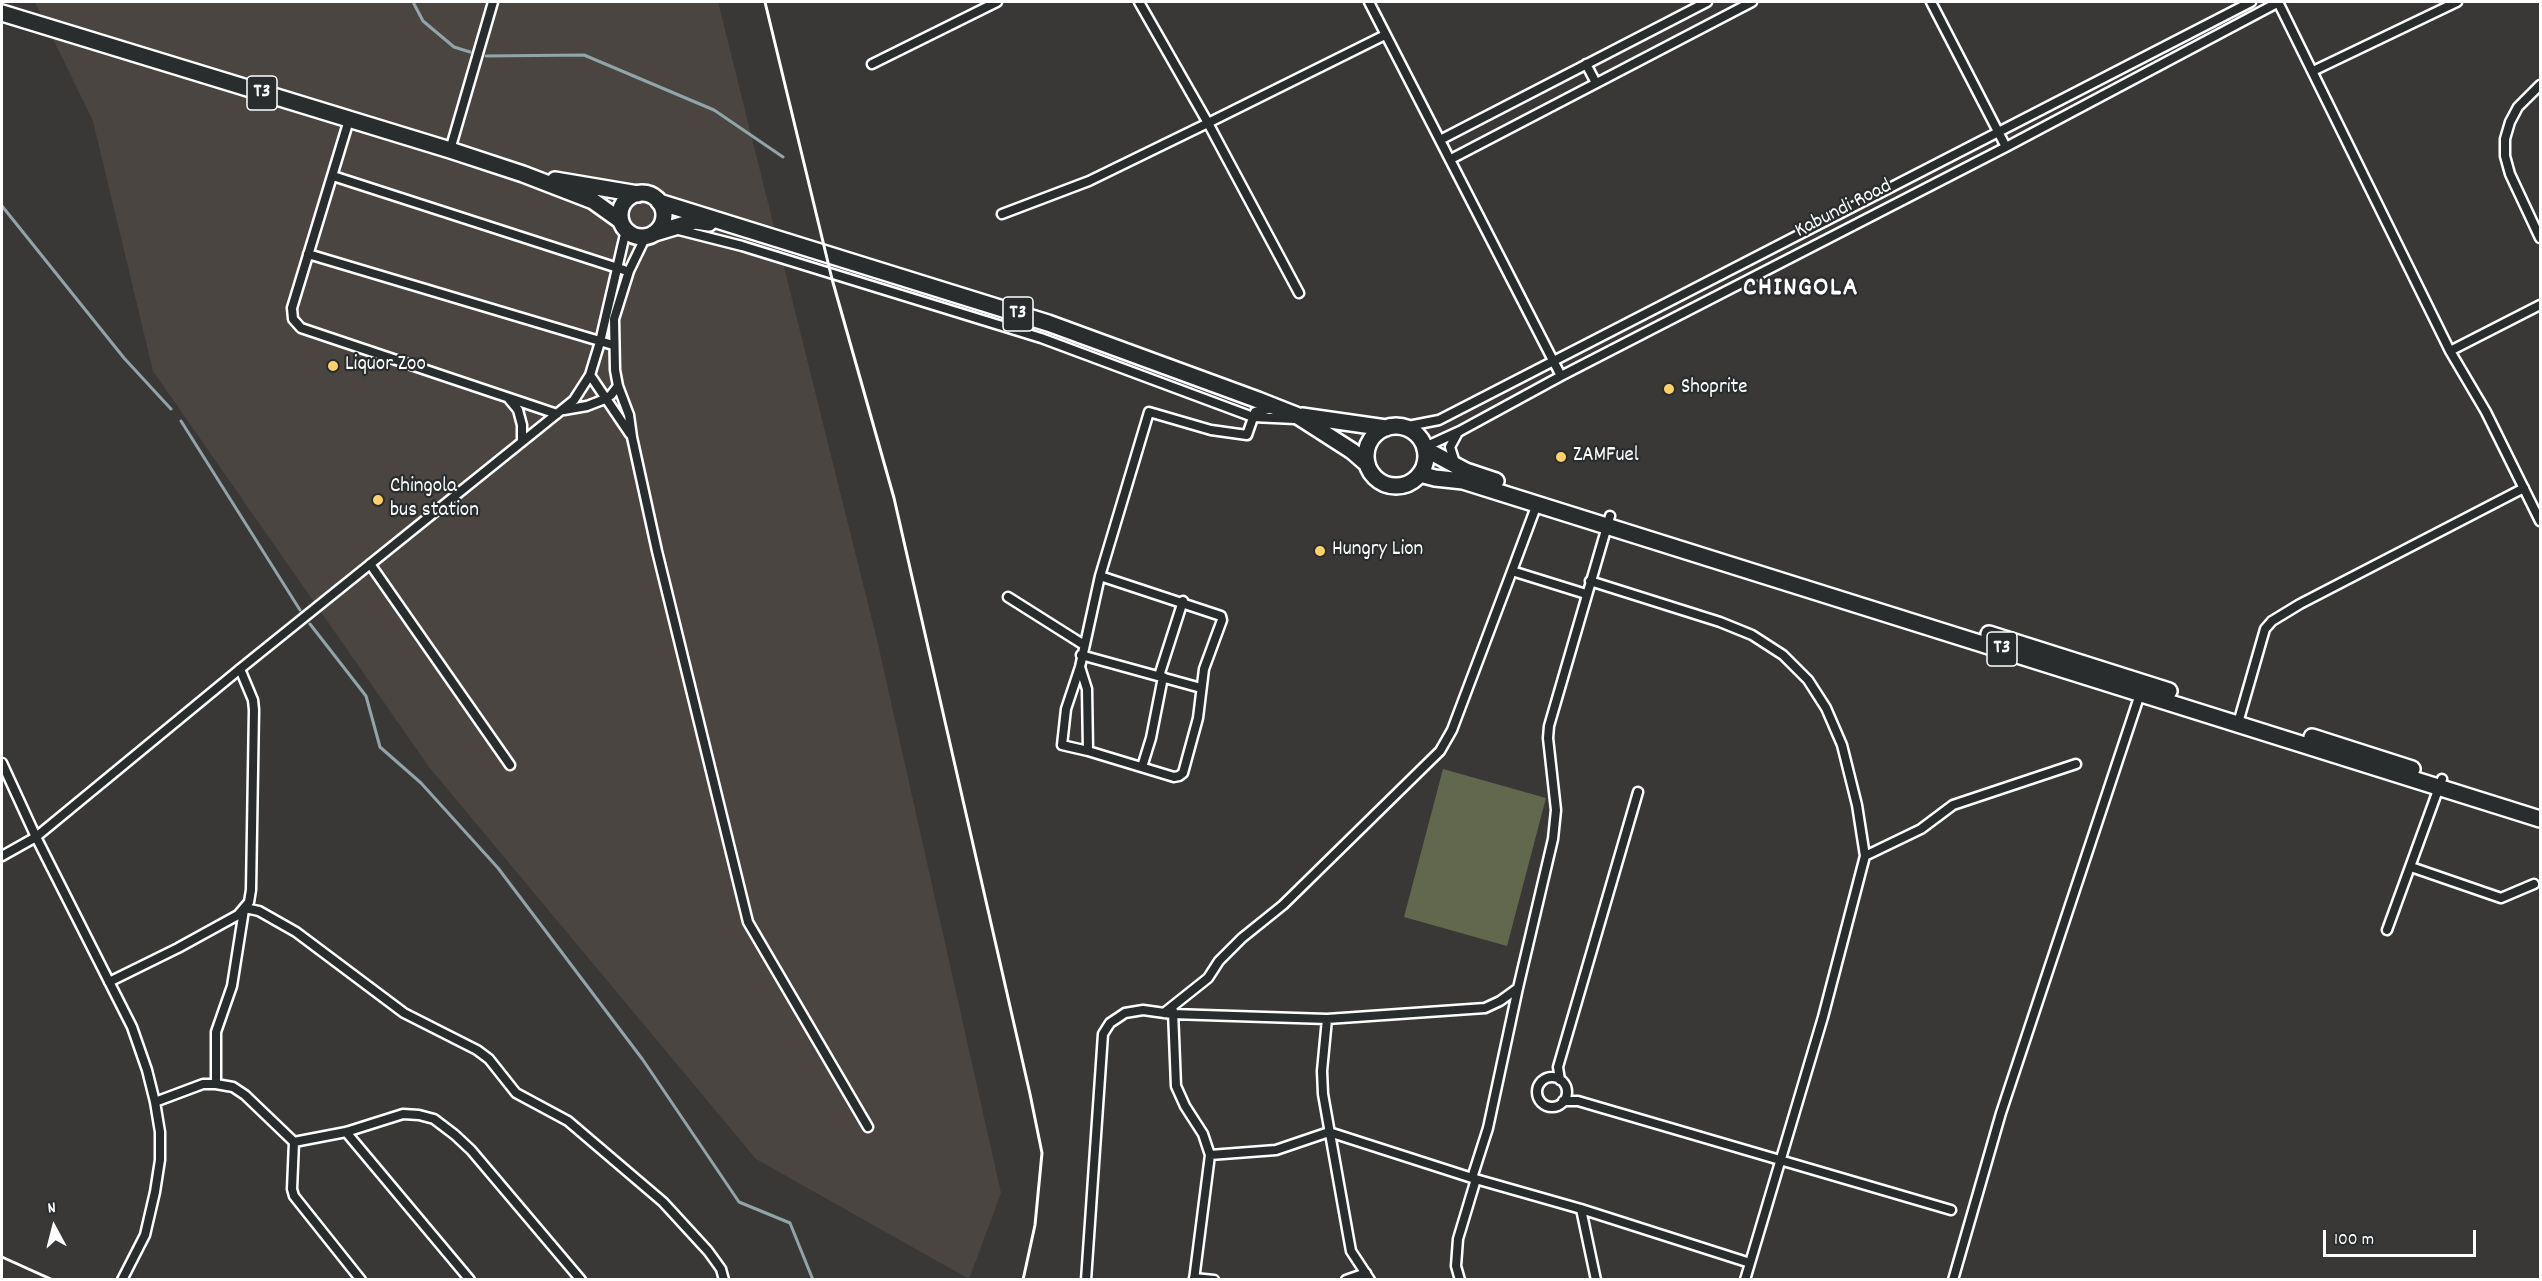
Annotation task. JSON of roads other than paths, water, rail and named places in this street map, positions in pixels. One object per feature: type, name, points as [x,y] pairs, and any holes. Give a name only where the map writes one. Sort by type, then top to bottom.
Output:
[{"type":"highway","name":"T3","points":[[2,13],[523,174],[594,201],[639,237],[695,221],[736,225]]},
{"type":"highway","name":"T3","points":[[523,174],[650,195],[659,202],[1048,323],[1299,417],[1352,451],[1367,464],[1378,480],[1395,486],[1413,481],[1420,474],[1463,481],[1537,504],[1609,521]]},
{"type":"highway","points":[[623,226],[622,206],[632,196],[638,194]]},
{"type":"highway","points":[[651,235],[663,222],[664,215],[659,202]]},
{"type":"highway","name":"T3","points":[[1299,417],[1386,428],[1403,427],[1414,432],[1425,448],[1457,466],[1609,521],[2239,718],[2541,819]]},
{"type":"highway","points":[[1367,464],[1366,453],[1370,442],[1376,434],[1386,428]]},
{"type":"highway","points":[[1420,474],[1425,463],[1425,448]]},
{"type":"highway","name":"T3","points":[[2441,784],[2541,808]]},
{"type":"street","points":[[450,150],[493,2]]},
{"type":"street","points":[[872,64],[997,2]]},
{"type":"street","points":[[1139,2],[1208,123],[1299,293]]},
{"type":"street","points":[[1369,2],[1561,376]]},
{"type":"street","points":[[1440,140],[1707,2]]},
{"type":"street","points":[[1451,159],[1750,2]]},
{"type":"street","points":[[1931,2],[2006,147]]},
{"type":"street","name":"Kabundi Road","points":[[1403,427],[1439,420],[2251,2]]},
{"type":"street","points":[[2278,2],[2451,351],[2486,412],[2541,521]]},
{"type":"street","name":"Kabundi Road","points":[[1425,448],[2006,147],[2278,2]]},
{"type":"street","points":[[2313,71],[2457,2]]},
{"type":"street","points":[[1002,214],[1089,181],[1385,34]]},
{"type":"street","points":[[1586,64],[1596,83]]},
{"type":"street","points":[[2541,85],[2528,96],[2510,122],[2505,139],[2505,156],[2510,174],[2541,238]]},
{"type":"street","points":[[349,120],[292,308],[293,319],[301,328],[509,399],[560,412],[605,399],[618,386]]},
{"type":"street","points":[[333,176],[629,271]]},
{"type":"street","points":[[1855,206],[1862,221]]},
{"type":"street","points":[[2,856],[36,837],[522,440],[560,412],[582,390],[590,375],[619,268],[623,226]]},
{"type":"street","points":[[670,228],[753,250],[1041,338],[1253,417],[1299,417]]},
{"type":"street","points":[[651,235],[629,271],[614,319],[618,386],[629,415],[632,437],[747,922],[868,1126]]},
{"type":"street","points":[[308,254],[614,345]]},
{"type":"street","points":[[2451,351],[2541,304]]},
{"type":"street","points":[[590,375],[632,437]]},
{"type":"street","points":[[509,399],[518,410],[522,425],[522,440]]},
{"type":"street","points":[[593,404],[616,414]]},
{"type":"street","points":[[1100,576],[1221,616],[1222,620],[1204,669],[1198,718],[1183,773],[1174,777],[1088,751],[1065,747],[1061,741],[1066,709],[1080,667],[1100,576],[1149,412],[1211,430],[1247,435],[1255,412],[1276,407]]},
{"type":"street","points":[[1457,466],[1452,458],[1450,447],[1453,438],[1460,431]]},
{"type":"street","points":[[2239,718],[2265,628],[2272,621],[2300,604],[2524,488]]},
{"type":"street","points":[[1214,1280],[1194,1279],[1210,1155],[1203,1134],[1185,1106],[1176,1086],[1168,1014],[1175,1004],[1208,978],[1219,961],[1242,938],[1283,905],[1440,751],[1452,730],[1537,504]]},
{"type":"street","points":[[1460,1280],[1456,1260],[1458,1239],[1488,1128],[1553,839],[1555,802],[1548,738],[1549,726],[1609,521]]},
{"type":"street","points":[[370,564],[510,765]]},
{"type":"street","points":[[1512,571],[1586,594]]},
{"type":"street","points":[[1590,581],[1752,635],[1792,663],[1808,680],[1826,708],[1842,745],[1857,805],[1865,856],[1823,1017],[1745,1279]]},
{"type":"street","points":[[1008,597],[1084,645]]},
{"type":"street","points":[[1143,767],[1151,738],[1161,676],[1183,602]]},
{"type":"street","points":[[1081,655],[1201,688]]},
{"type":"street","points":[[1080,667],[1087,688],[1088,751]]},
{"type":"street","points":[[216,1084],[216,1032],[232,986],[245,909],[251,890],[254,710],[253,700],[240,669]]},
{"type":"street","points":[[1953,1280],[2001,1113],[2142,687]]},
{"type":"street","points":[[2,763],[5,782],[36,837],[132,1028],[147,1070],[155,1102],[160,1132],[160,1160],[155,1192],[144,1235],[122,1280]]},
{"type":"street","points":[[1865,856],[1921,829],[1953,805],[2076,764]]},
{"type":"street","points":[[2387,930],[2441,784]]},
{"type":"street","points":[[1578,1101],[1560,1080],[1558,1067],[1638,792]]},
{"type":"street","points":[[2411,867],[2501,898],[2534,884]]},
{"type":"street","points":[[109,982],[178,948],[245,909],[259,911],[296,932],[404,1013],[477,1050],[501,1073],[516,1093],[568,1121],[663,1202],[708,1251],[721,1269],[724,1280]]},
{"type":"street","points":[[1086,1280],[1103,1034],[1110,1023],[1125,1013],[1143,1010],[1168,1014],[1327,1019],[1485,1008],[1518,988]]},
{"type":"street","points":[[1327,1019],[1322,1071],[1329,1132],[1348,1240],[1352,1251],[1368,1276],[1346,1280]]},
{"type":"street","points":[[1558,1067],[1538,1089],[1541,1101],[1552,1106],[1563,1101],[1578,1101],[1951,1210]]},
{"type":"street","points":[[1546,1078],[1560,1080]]},
{"type":"street","points":[[155,1102],[189,1088],[216,1084],[232,1087],[245,1095],[294,1142],[292,1189],[294,1196],[361,1280]]},
{"type":"street","points":[[1563,1101],[1566,1088]]},
{"type":"street","points":[[294,1142],[346,1132],[403,1114],[434,1119],[471,1150],[581,1280]]},
{"type":"street","points":[[346,1132],[470,1280]]},
{"type":"street","points":[[1210,1155],[1276,1150],[1329,1132],[1750,1263]]},
{"type":"street","points":[[1581,1209],[1596,1280]]},
{"type":"waterway","points":[[413,2],[423,21],[454,47],[470,52]]},
{"type":"waterway","points":[[486,56],[584,55],[714,110],[783,157]]},
{"type":"waterway","points":[[2,206],[124,358],[171,409]]},
{"type":"waterway","points":[[181,421],[300,610]]},
{"type":"waterway","points":[[310,624],[366,696],[380,747],[421,783],[498,868],[643,1060],[739,1202],[790,1223],[813,1280]]},
{"type":"railway","points":[[765,2],[832,279],[894,498],[1042,1153],[1035,1225],[1023,1280]]},
{"type":"railway","points":[[2,1257],[53,1280]]},
{"type":"place","name":"Liquor Zoo","points":[[333,366]]},
{"type":"place","name":"Shoprite","points":[[1669,389]]},
{"type":"place","name":"ZAMFuel","points":[[1561,457]]},
{"type":"place","name":"Chingola bus station","points":[[378,500]]},
{"type":"place","name":"Hungry Lion","points":[[1320,551]]},
{"type":"district","name":"CHINGOLA","points":[[1801,290]]}]
